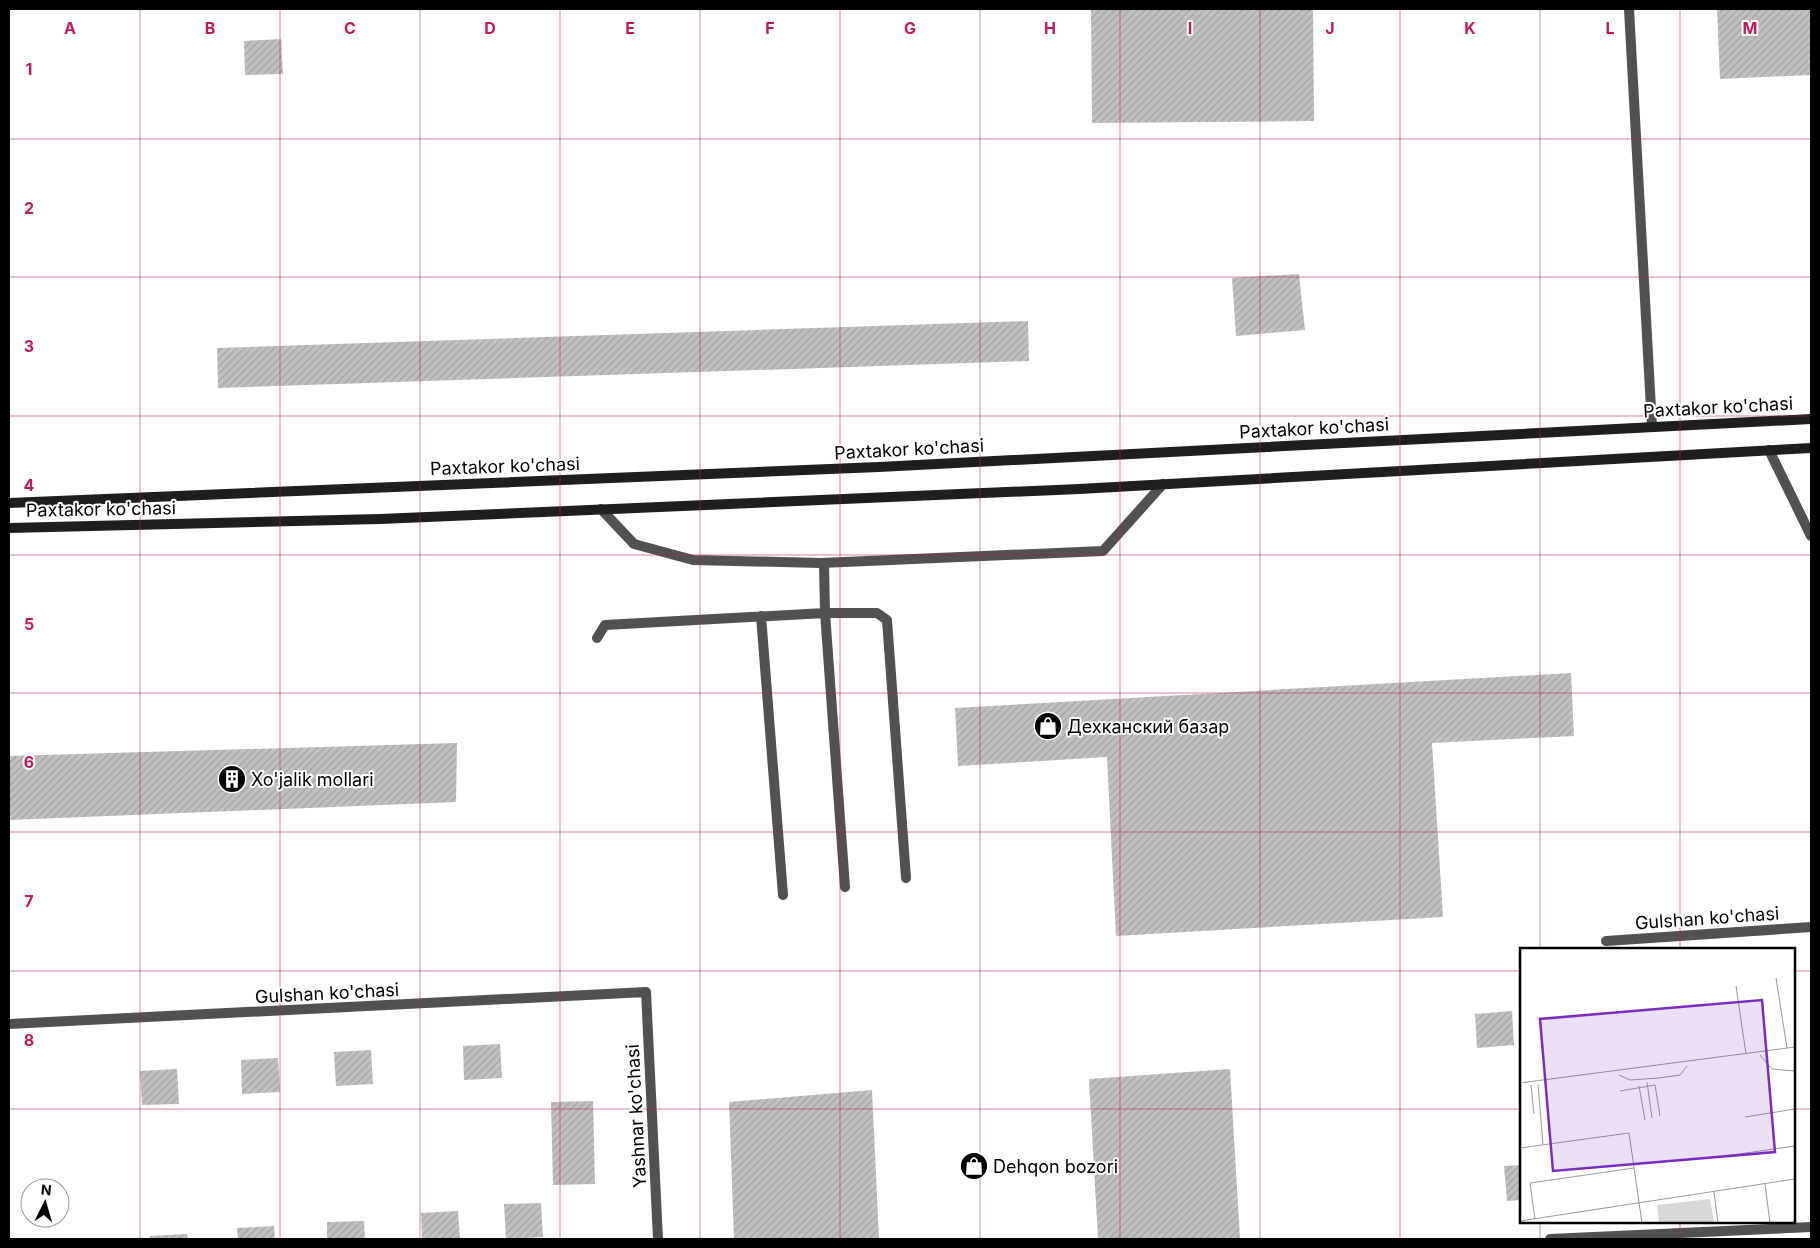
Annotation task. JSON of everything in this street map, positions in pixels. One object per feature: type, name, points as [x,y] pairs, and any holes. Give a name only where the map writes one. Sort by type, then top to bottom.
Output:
[{"type":"main road","name":"Paxtakor ko'chasi","points":[[9,503],[869,468],[1811,419]]},
{"type":"main road","name":"Paxtakor ko'chasi","points":[[9,528],[380,519],[1163,484],[1811,448]]},
{"type":"street","points":[[1629,9],[1652,427]]},
{"type":"street","points":[[1769,450],[1811,536]]},
{"type":"street","points":[[601,509],[634,544],[693,560],[824,563],[929,560],[1103,551],[1163,484]]},
{"type":"street","points":[[824,563],[825,613],[845,887]]},
{"type":"street","points":[[596,638],[605,625],[825,613],[877,614],[887,620],[906,878]]},
{"type":"street","points":[[762,616],[783,895]]},
{"type":"street","name":"Gulshan ko'chasi","points":[[1606,941],[1811,927]]},
{"type":"street","name":"Gulshan ko'chasi","points":[[9,1024],[646,992]]},
{"type":"street","name":"Yashnar ko'chasi","points":[[646,992],[658,1239]]},
{"type":"street","points":[[1550,1239],[1811,1227]]},
{"type":"building","points":[[1091,9],[1313,9],[1314,121],[1092,123]]},
{"type":"building","points":[[1717,9],[1811,9],[1811,75],[1720,79]]},
{"type":"building","points":[[281,39],[283,74],[245,75],[244,41]]},
{"type":"building","points":[[1299,274],[1305,330],[1236,336],[1232,278]]},
{"type":"building","points":[[1028,321],[1029,361],[218,388],[217,348]]},
{"type":"building","points":[[1571,673],[1574,736],[1432,743],[1443,917],[1116,936],[1107,757],[958,766],[955,708]]},
{"type":"building","name":"Xo'jalik mollari","points":[[457,743],[456,802],[9,820],[9,756]]},
{"type":"building","points":[[1512,1011],[1514,1045],[1477,1048],[1475,1014]]},
{"type":"building","points":[[500,1044],[502,1078],[464,1080],[463,1046]]},
{"type":"building","points":[[371,1050],[373,1084],[336,1086],[334,1052]]},
{"type":"building","points":[[278,1058],[280,1092],[242,1094],[241,1060]]},
{"type":"building","points":[[177,1069],[179,1104],[142,1105],[140,1071]]},
{"type":"building","points":[[1230,1069],[1240,1239],[1098,1239],[1089,1079]]},
{"type":"building","points":[[872,1090],[879,1239],[734,1239],[729,1102]]},
{"type":"building","points":[[593,1101],[595,1184],[553,1185],[551,1102]]},
{"type":"building","points":[[1520,1165],[1520,1200],[1507,1201],[1504,1166]]},
{"type":"building","points":[[541,1203],[543,1237],[506,1239],[504,1204]]},
{"type":"building","points":[[458,1211],[460,1239],[422,1239],[421,1213]]},
{"type":"building","points":[[364,1221],[365,1239],[327,1239],[327,1222]]},
{"type":"building","points":[[274,1226],[275,1239],[238,1239],[237,1228]]},
{"type":"building","points":[[187,1234],[188,1239],[150,1239],[150,1236]]},
{"type":"place","name":"Дехканский базар","points":[[1048,726]]},
{"type":"place","name":"Xo'jalik mollari","points":[[232,779]]},
{"type":"place","name":"Dehqon bozori","points":[[974,1166]]}]
